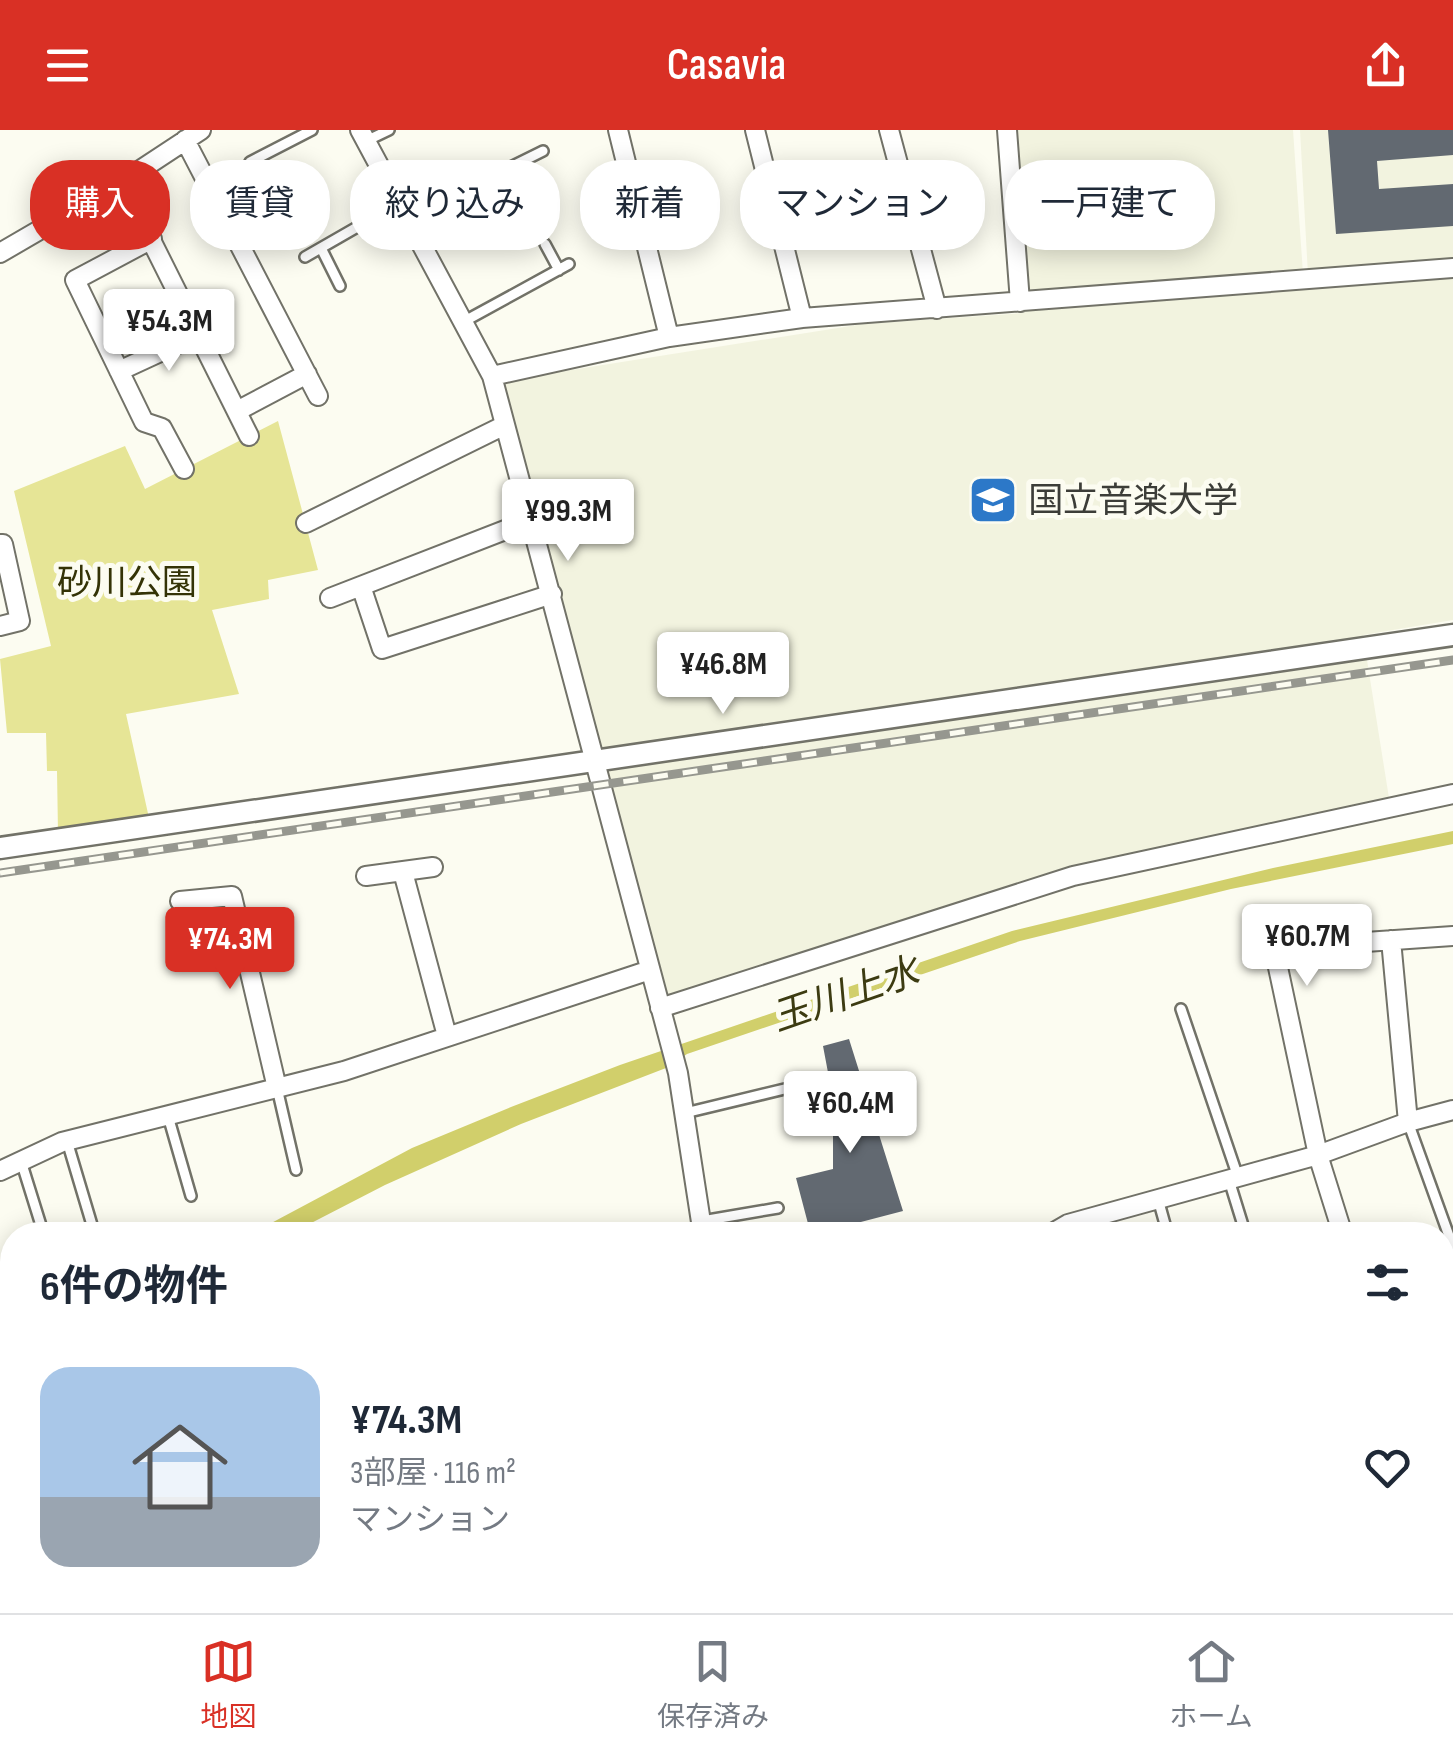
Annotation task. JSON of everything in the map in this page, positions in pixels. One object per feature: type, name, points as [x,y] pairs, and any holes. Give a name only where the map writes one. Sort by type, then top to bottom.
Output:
[{"type":"street","points":[[618,130],[669,337]]},
{"type":"street","points":[[754,130],[802,318]]},
{"type":"street","points":[[889,130],[937,308]]},
{"type":"street","points":[[1007,130],[1020,302]]},
{"type":"street","points":[[155,160],[193,135],[318,396]]},
{"type":"street","points":[[363,136],[376,160]]},
{"type":"street","points":[[0,253],[30,236]]},
{"type":"street","points":[[131,250],[75,280],[144,422],[162,428],[184,469]]},
{"type":"street","points":[[157,250],[249,436]]},
{"type":"street","points":[[424,250],[492,376],[506,425],[678,1073],[701,1222]]},
{"type":"street","points":[[492,376],[669,337],[802,318],[1453,268]]},
{"type":"street","points":[[119,371],[199,334]]},
{"type":"street","points":[[238,411],[307,374]]},
{"type":"street","points":[[306,523],[506,425]]},
{"type":"street","points":[[330,598],[532,520]]},
{"type":"street","points":[[0,544],[20,621],[0,626]]},
{"type":"street","points":[[361,586],[382,649],[552,594]]},
{"type":"street","points":[[0,848],[1453,636]]},
{"type":"street","points":[[660,1008],[1073,876],[1453,794]]},
{"type":"street","points":[[366,876],[433,867]]},
{"type":"street","points":[[402,872],[447,1036]]},
{"type":"street","points":[[180,901],[232,896],[277,1088]]},
{"type":"street","points":[[1339,1222],[1318,1155],[1276,958],[1351,943],[1453,936]]},
{"type":"street","points":[[1391,940],[1408,1122]]},
{"type":"street","points":[[0,1170],[67,1141],[344,1071],[650,970]]},
{"type":"street","points":[[1095,1222],[1158,1199],[1318,1155],[1453,1110]]},
{"type":"lane","points":[[254,160],[312,130]]},
{"type":"lane","points":[[363,136],[389,130]]},
{"type":"lane","points":[[522,160],[543,151]]},
{"type":"lane","points":[[305,257],[317,250]]},
{"type":"lane","points":[[322,250],[340,286]]},
{"type":"lane","points":[[464,322],[564,267],[550,250]]},
{"type":"lane","points":[[1181,1009],[1234,1179],[1243,1222]]},
{"type":"lane","points":[[685,1113],[822,1080]]},
{"type":"lane","points":[[277,1088],[296,1170]]},
{"type":"lane","points":[[168,1114],[191,1196]]},
{"type":"lane","points":[[1408,1122],[1444,1222]]},
{"type":"lane","points":[[67,1141],[91,1222]]},
{"type":"lane","points":[[20,1161],[40,1222]]},
{"type":"lane","points":[[1158,1199],[1164,1222]]},
{"type":"lane","points":[[725,1222],[778,1208]]},
{"type":"shaded area","name":"国立音楽大学","points":[[1013,130],[1293,130],[1304,288],[1453,277],[1453,620],[1363,635],[1389,798],[1063,868],[669,1005],[501,381],[863,324],[1024,313],[1020,250],[1215,250],[1215,160],[1015,160]]},
{"type":"shaded area","points":[[1300,130],[1453,130],[1453,261],[1308,275]]},
{"type":"green space","name":"砂川公園","points":[[278,421],[318,570],[268,580],[269,599],[212,610],[239,694],[126,714],[149,818],[58,833],[57,771],[47,771],[46,733],[7,733],[0,659],[51,646],[14,491],[125,446],[145,489]]},
{"type":"water","name":"玉川上水","points":[[1453,831],[1453,844],[1231,889],[1020,941],[687,1054],[666,1068],[521,1124],[385,1185],[313,1222],[273,1222],[412,1148],[620,1065],[1012,931],[1273,868]]},
{"type":"building","points":[[1328,130],[1453,130],[1453,155],[1377,161],[1379,189],[1453,184],[1453,226],[1336,234]]},
{"type":"building","points":[[849,1039],[903,1211],[861,1222],[808,1222],[796,1178],[833,1169],[833,1099],[823,1046]]},
{"type":"railway","points":[[0,873],[1453,660]]},
{"type":"place","name":"国立音楽大学","points":[[993,500]]}]
